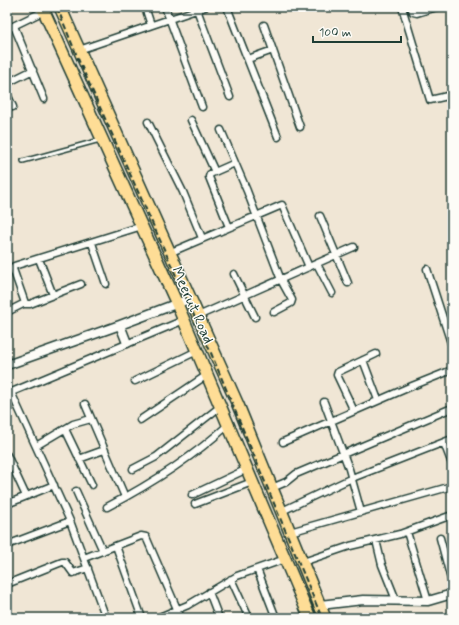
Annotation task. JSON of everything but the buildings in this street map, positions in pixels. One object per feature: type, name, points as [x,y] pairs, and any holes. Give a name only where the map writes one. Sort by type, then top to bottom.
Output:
[{"type":"highway","name":"Meerut Road","points":[[60,7],[189,299],[238,405],[325,618]]},
{"type":"highway","name":"Meerut Road","points":[[43,9],[177,304],[310,618]]},
{"type":"street","points":[[145,7],[151,25]]},
{"type":"street","points":[[165,7],[202,107]]},
{"type":"street","points":[[79,50],[197,8],[205,7]]},
{"type":"street","points":[[227,7],[278,137]]},
{"type":"street","points":[[402,7],[430,100],[452,95]]},
{"type":"street","points":[[412,7],[413,12],[417,13],[437,7]]},
{"type":"street","points":[[197,8],[230,97]]},
{"type":"street","points":[[7,29],[43,9]]},
{"type":"street","points":[[264,25],[300,127]]},
{"type":"street","points":[[14,26],[44,99]]},
{"type":"street","points":[[248,59],[273,50]]},
{"type":"street","points":[[7,83],[33,70]]},
{"type":"street","points":[[7,94],[13,107]]},
{"type":"street","points":[[191,120],[216,172]]},
{"type":"street","points":[[148,122],[184,192],[202,238]]},
{"type":"street","points":[[221,130],[281,280],[292,302],[274,312]]},
{"type":"street","points":[[229,227],[209,177],[210,174],[235,162]]},
{"type":"street","points":[[169,253],[281,206],[284,207],[309,267]]},
{"type":"street","points":[[320,216],[348,283]]},
{"type":"street","points":[[24,304],[25,302],[13,268],[142,226]]},
{"type":"street","points":[[92,243],[106,284]]},
{"type":"street","points":[[198,316],[354,247]]},
{"type":"street","points":[[39,259],[52,295]]},
{"type":"street","points":[[317,264],[332,293]]},
{"type":"street","points":[[427,269],[452,346]]},
{"type":"street","points":[[234,274],[255,317]]},
{"type":"street","points":[[7,312],[24,304],[30,304],[81,284]]},
{"type":"street","points":[[7,365],[189,299]]},
{"type":"street","points":[[106,618],[70,521],[36,446],[9,393],[184,320]]},
{"type":"street","points":[[120,325],[126,343]]},
{"type":"street","points":[[135,381],[197,351]]},
{"type":"street","points":[[354,411],[338,373],[339,370],[376,354]]},
{"type":"street","points":[[363,360],[378,400]]},
{"type":"street","points":[[283,442],[378,400],[452,370]]},
{"type":"street","points":[[140,420],[207,375]]},
{"type":"street","points":[[324,402],[344,454],[361,512]]},
{"type":"street","points":[[85,404],[125,497]]},
{"type":"street","points":[[133,470],[156,457],[220,406]]},
{"type":"street","points":[[272,488],[286,482],[296,474],[452,408]]},
{"type":"street","points":[[36,446],[73,424],[91,419]]},
{"type":"street","points":[[107,507],[170,472],[211,441],[228,425]]},
{"type":"street","points":[[65,429],[92,485]]},
{"type":"street","points":[[282,511],[352,478],[452,440]]},
{"type":"street","points":[[444,443],[452,464]]},
{"type":"street","points":[[79,459],[104,450]]},
{"type":"street","points":[[8,459],[26,496]]},
{"type":"street","points":[[192,495],[247,469]]},
{"type":"street","points":[[195,504],[252,482]]},
{"type":"street","points":[[7,504],[54,485]]},
{"type":"street","points":[[290,532],[452,486]]},
{"type":"street","points":[[76,491],[94,528],[103,551]]},
{"type":"street","points":[[303,562],[350,546],[406,532],[452,515]]},
{"type":"street","points":[[7,545],[70,521]]},
{"type":"street","points":[[406,532],[428,601]]},
{"type":"street","points":[[84,558],[141,536],[146,537],[178,610],[180,618]]},
{"type":"street","points":[[440,538],[452,583]]},
{"type":"street","points":[[376,540],[382,565],[396,600]]},
{"type":"street","points":[[116,546],[142,618]]},
{"type":"street","points":[[157,618],[178,610],[231,579],[285,559]]},
{"type":"street","points":[[7,584],[62,562],[65,562],[73,573],[88,568]]},
{"type":"street","points":[[257,569],[276,618]]},
{"type":"street","points":[[231,579],[249,618]]},
{"type":"street","points":[[209,592],[219,618]]},
{"type":"street","points":[[320,605],[359,601],[428,601],[452,594]]},
{"type":"lane","points":[[23,161],[102,140]]},
{"type":"railway","points":[[57,7],[79,61],[211,353],[322,618]]}]
